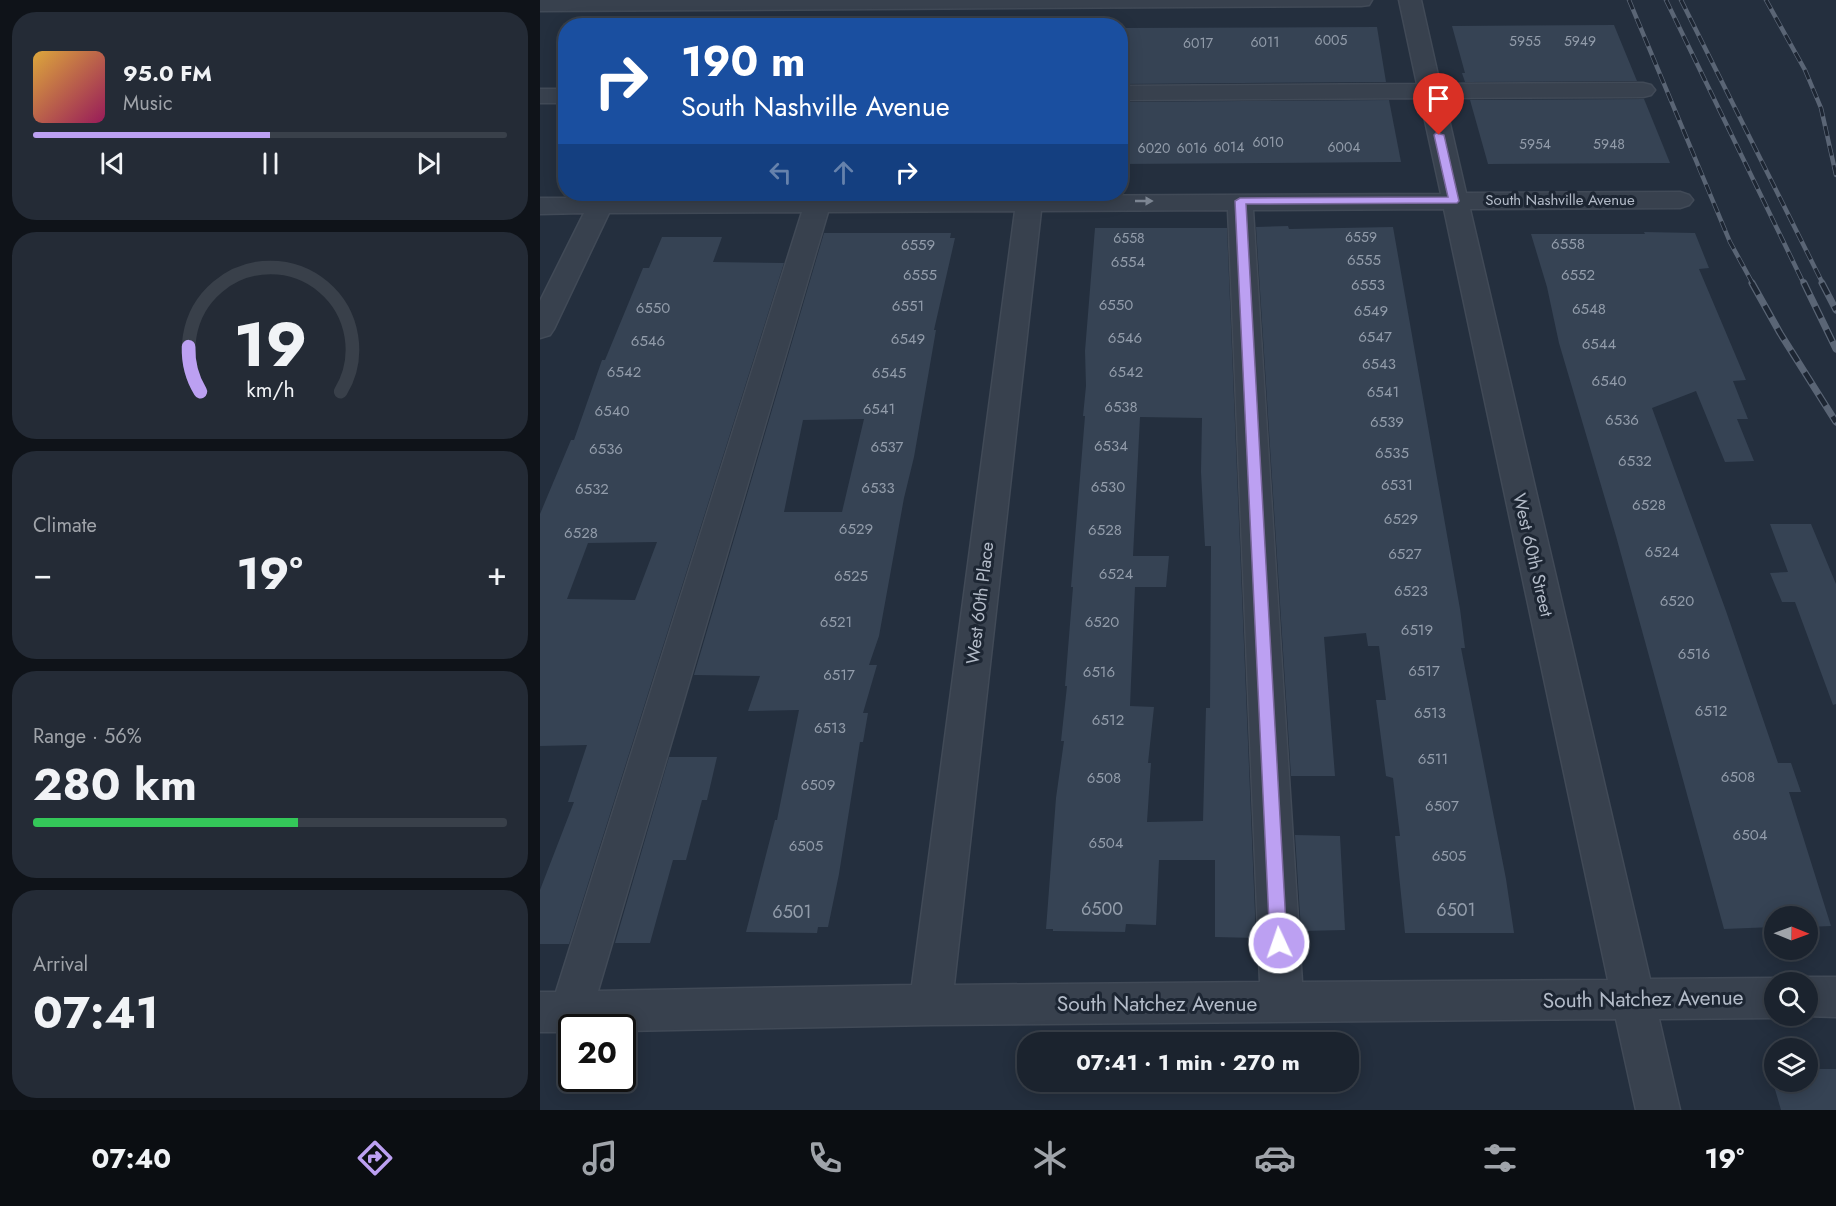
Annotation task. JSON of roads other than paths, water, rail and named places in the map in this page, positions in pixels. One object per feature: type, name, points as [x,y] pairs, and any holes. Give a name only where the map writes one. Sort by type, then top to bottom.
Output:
[{"type":"street","points":[[540,5],[699,2],[1361,0]]},
{"type":"street","name":"West 60th Street","points":[[1410,0],[1658,1110]]},
{"type":"street","points":[[692,18],[699,2]]},
{"type":"street","points":[[1128,93],[1643,90]]},
{"type":"street","points":[[540,96],[558,96]]},
{"type":"street","name":"South Nashville Avenue","points":[[675,201],[818,203],[1680,200]]},
{"type":"street","name":"South Nashville Avenue","points":[[540,206],[592,201]]},
{"type":"street","points":[[540,329],[603,201]]},
{"type":"street","points":[[1240,201],[1282,1003]]},
{"type":"street","name":"West 60th Place","points":[[931,1005],[1029,202]]},
{"type":"street","points":[[556,1011],[818,203]]},
{"type":"street","points":[[1818,997],[1836,997]]},
{"type":"street","name":"South Natchez Avenue","points":[[556,1011],[931,1005],[1764,998]]},
{"type":"railway","points":[[1629,0],[1730,242],[1753,284]]},
{"type":"railway","points":[[1666,0],[1804,284]]},
{"type":"railway","points":[[1681,0],[1823,284]]},
{"type":"railway","points":[[1766,0],[1805,70],[1821,108],[1836,175]]},
{"type":"railway","points":[[1752,283],[1780,333],[1836,422]]},
{"type":"railway","points":[[1804,283],[1836,349]]},
{"type":"railway","points":[[1822,283],[1836,310]]}]
